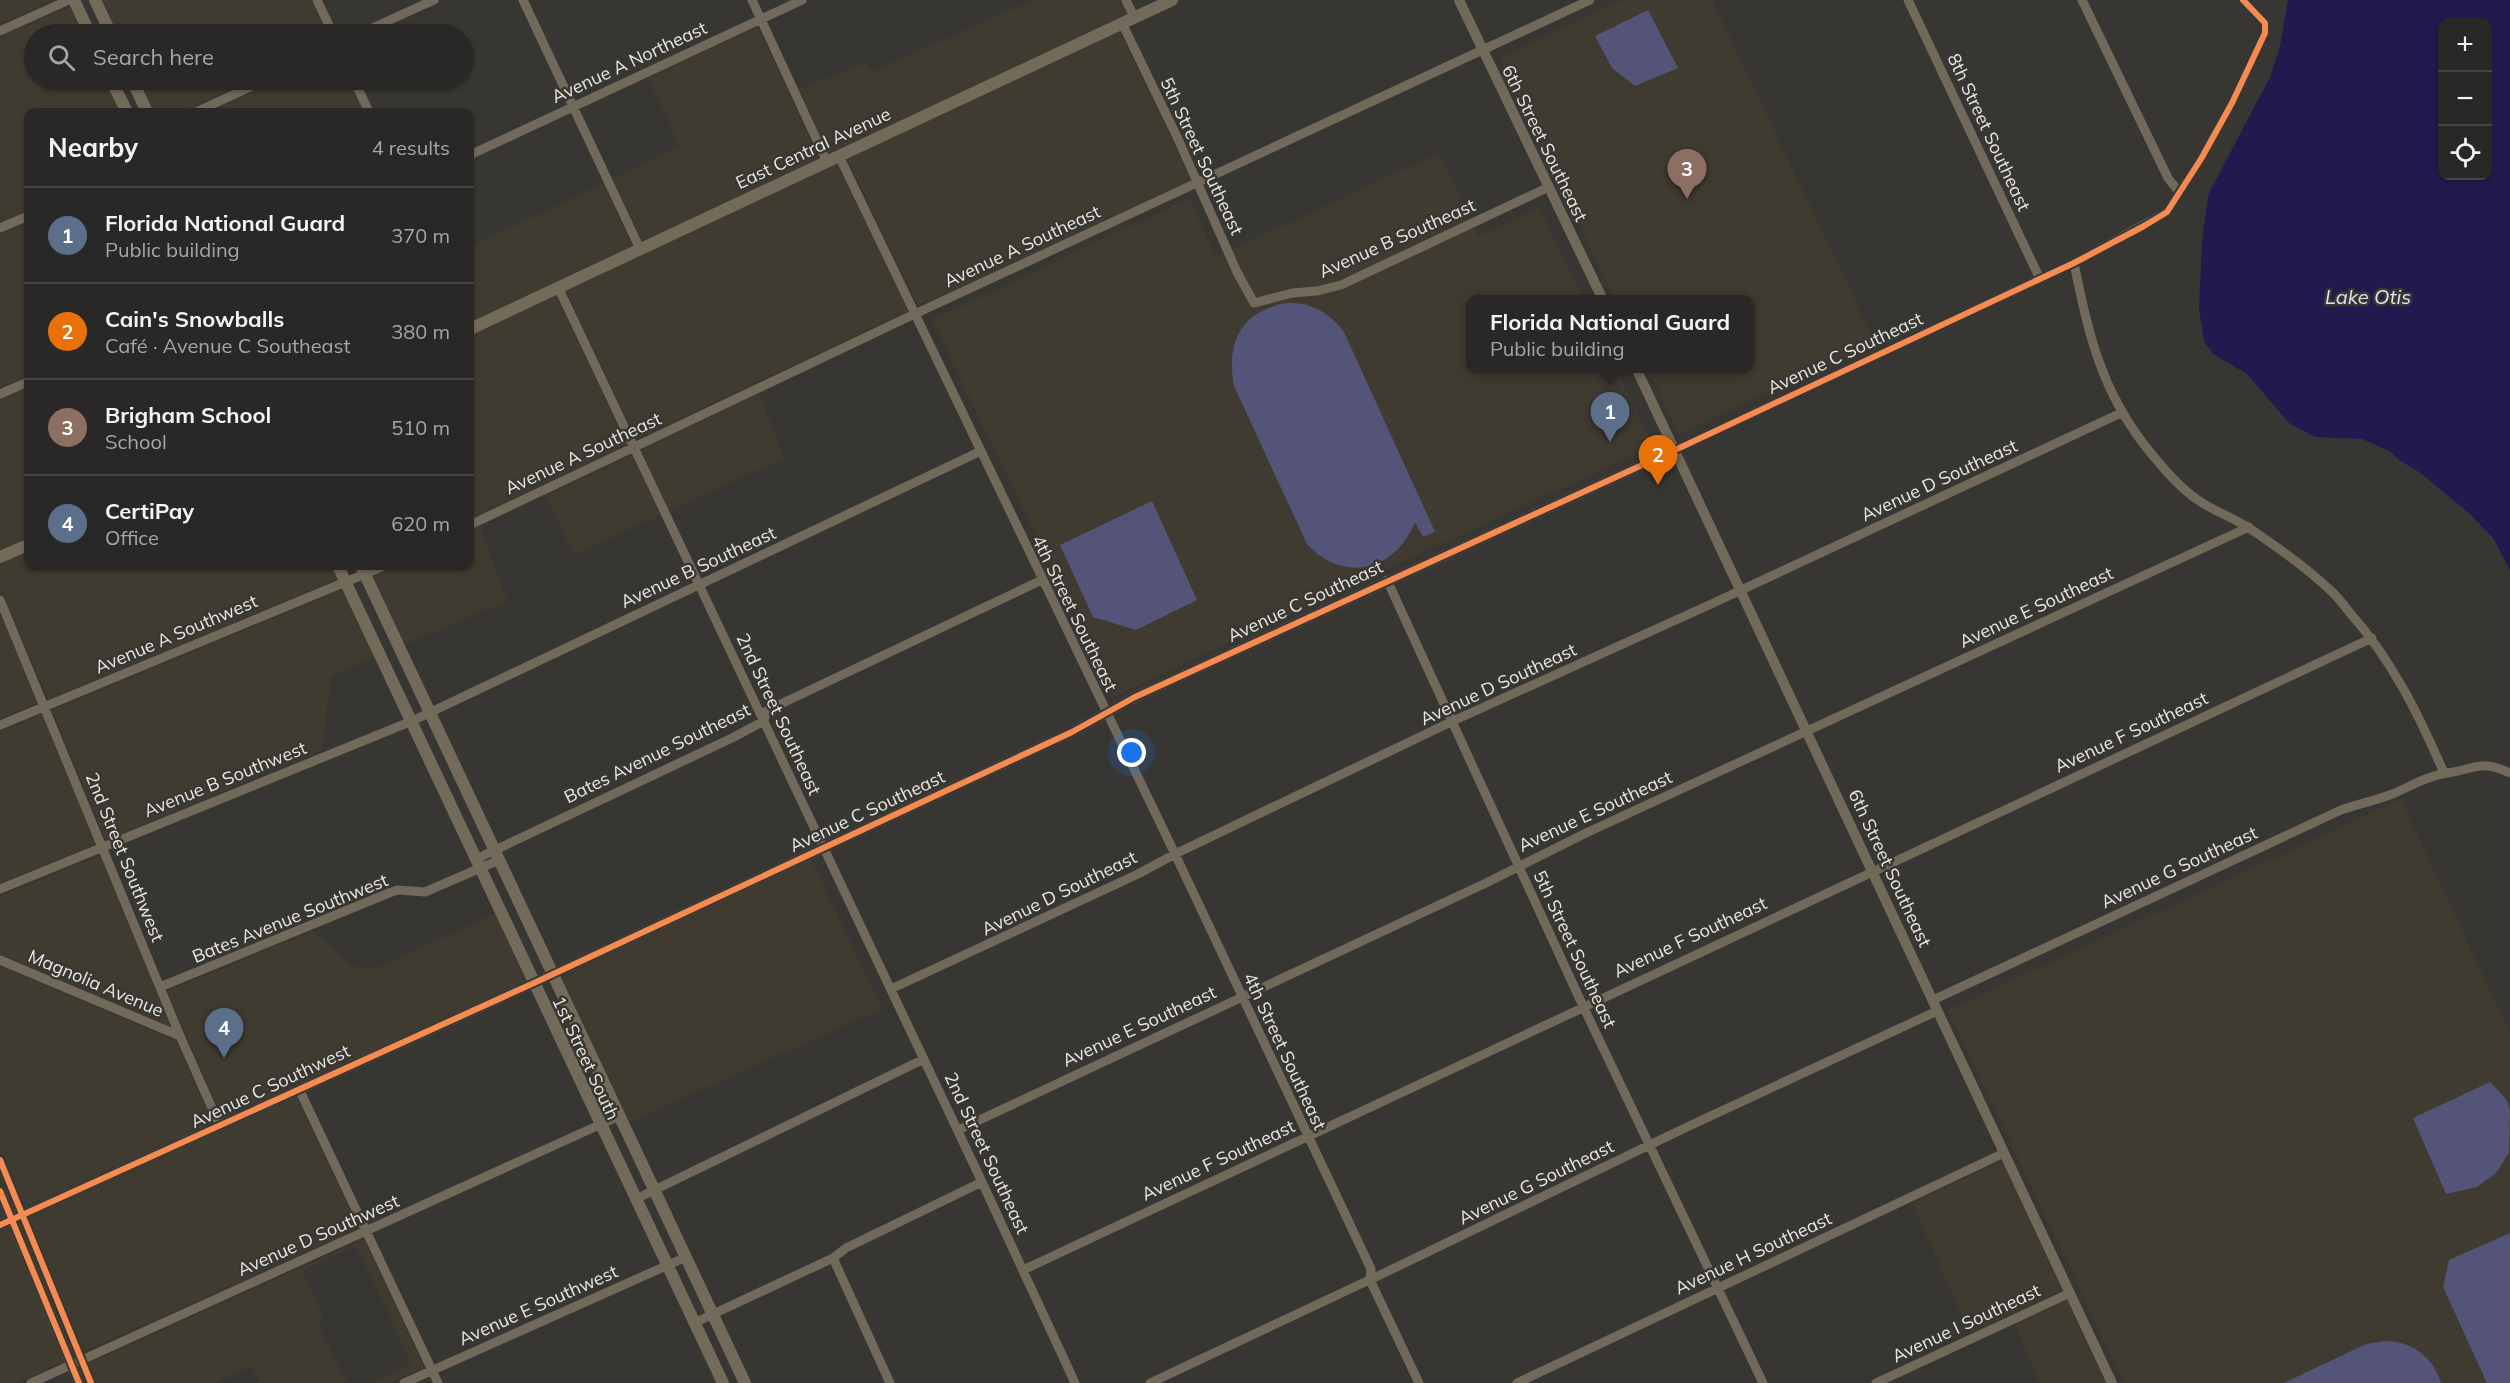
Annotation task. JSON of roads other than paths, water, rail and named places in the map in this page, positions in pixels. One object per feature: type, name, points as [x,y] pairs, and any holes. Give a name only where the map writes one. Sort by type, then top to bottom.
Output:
[{"type":"main road","points":[[74,0],[85,24]]},
{"type":"main road","points":[[95,0],[106,24]]},
{"type":"main road","name":"East Central Avenue","points":[[474,327],[1172,0]]},
{"type":"main road","points":[[116,90],[125,108]]},
{"type":"main road","points":[[137,90],[145,108]]},
{"type":"main road","points":[[0,557],[24,547]]},
{"type":"main road","name":"1st Street South","points":[[340,570],[723,1383]]},
{"type":"main road","name":"1st Street South","points":[[363,570],[745,1383]]},
{"type":"street","points":[[0,31],[69,0]]},
{"type":"street","points":[[317,0],[328,24]]},
{"type":"street","points":[[381,24],[434,0]]},
{"type":"street","points":[[523,0],[640,249]]},
{"type":"street","points":[[752,0],[827,162]]},
{"type":"street","name":"Avenue A Northeast","points":[[474,153],[802,0]]},
{"type":"street","points":[[1126,0],[1134,18]]},
{"type":"street","name":"6th Street Southeast","points":[[1459,0],[1601,295]]},
{"type":"street","name":"Avenue A Southeast","points":[[474,523],[1590,0]]},
{"type":"street","name":"8th Street Southeast","points":[[1908,0],[2040,279]]},
{"type":"street","points":[[2082,0],[2168,178],[2179,192]]},
{"type":"street","name":"Avenue C Southeast","points":[[552,974],[1072,732],[1135,697],[1675,450],[2074,263],[2167,212],[2227,112],[2265,33],[2265,23],[2243,0]]},
{"type":"street","name":"5th Street Southeast","points":[[1122,23],[1198,183],[1237,272],[1254,303]]},
{"type":"street","points":[[205,108],[243,90]]},
{"type":"street","points":[[359,90],[367,108]]},
{"type":"street","name":"4th Street Southeast","points":[[839,156],[1242,995],[1371,1269],[1370,1280],[1419,1383]]},
{"type":"street","name":"Avenue B Southeast","points":[[1254,303],[1292,293],[1317,291],[1341,285],[1549,187]]},
{"type":"street","points":[[0,228],[24,218]]},
{"type":"street","points":[[2074,263],[2094,351],[2121,413],[2138,440],[2169,475],[2200,502],[2248,527],[2330,590],[2372,638],[2402,684],[2444,773]]},
{"type":"street","name":"2nd Street Southeast","points":[[558,287],[958,1130],[1075,1383]]},
{"type":"street","name":"6th Street Southeast","points":[[1638,373],[1808,730],[2112,1383]]},
{"type":"street","points":[[0,394],[24,384]]},
{"type":"street","name":"Avenue D Southeast","points":[[891,989],[1138,874],[1175,854],[1453,721],[2121,413]]},
{"type":"street","name":"Avenue B Southeast","points":[[429,712],[981,451]]},
{"type":"street","name":"Avenue E Southeast","points":[[958,1130],[1242,995],[1486,883],[1518,865],[2248,527]]},
{"type":"street","name":"Avenue A Southwest","points":[[0,725],[346,582],[363,570]]},
{"type":"street","name":"Bates Avenue Southeast","points":[[479,864],[764,721],[766,711],[1042,580]]},
{"type":"street","name":"5th Street Southeast","points":[[1387,580],[1582,1006],[1763,1383]]},
{"type":"street","name":"2nd Street Southwest","points":[[0,600],[180,1036],[220,1126]]},
{"type":"street","name":"Avenue F Southeast","points":[[1023,1270],[1872,870],[2372,638]]},
{"type":"street","name":"Avenue B Southwest","points":[[0,889],[412,721],[429,712]]},
{"type":"street","name":"Avenue G Southeast","points":[[1150,1383],[1370,1280],[2312,823],[2341,810],[2394,793],[2430,775],[2480,764],[2510,773]]},
{"type":"street","name":"Bates Avenue Southwest","points":[[160,987],[388,893],[398,890],[425,892],[479,864]]},
{"type":"street","name":"Magnolia Avenue","points":[[0,960],[180,1036]]},
{"type":"street","name":"Avenue C Southwest","points":[[0,1225],[552,974]]},
{"type":"street","points":[[636,1199],[924,1059]]},
{"type":"street","points":[[299,1089],[438,1383]]},
{"type":"street","name":"Avenue D Southwest","points":[[31,1383],[619,1116]]},
{"type":"street","name":"Avenue H Southeast","points":[[1517,1383],[1720,1292],[2004,1153]]},
{"type":"street","points":[[694,1323],[833,1258],[846,1248],[982,1182]]},
{"type":"street","points":[[0,1191],[79,1383]]},
{"type":"street","name":"Avenue E Southwest","points":[[404,1383],[686,1257]]},
{"type":"street","points":[[833,1258],[890,1383]]},
{"type":"street","name":"Avenue I Southeast","points":[[1876,1383],[2070,1293]]},
{"type":"water","name":"Lake Otis","points":[[2288,0],[2510,0],[2510,570],[2493,538],[2469,513],[2419,472],[2389,451],[2362,439],[2315,437],[2289,423],[2247,374],[2213,354],[2204,341],[2199,309],[2202,242],[2208,195],[2270,77],[2280,46]]},
{"type":"place","name":"Brigham School","points":[[1687,199]]},
{"type":"place","name":"Florida National Guard","points":[[1610,442]]},
{"type":"place","name":"Cain's Snowballs","points":[[1658,485]]},
{"type":"place","name":"CertiPay","points":[[224,1058]]}]
